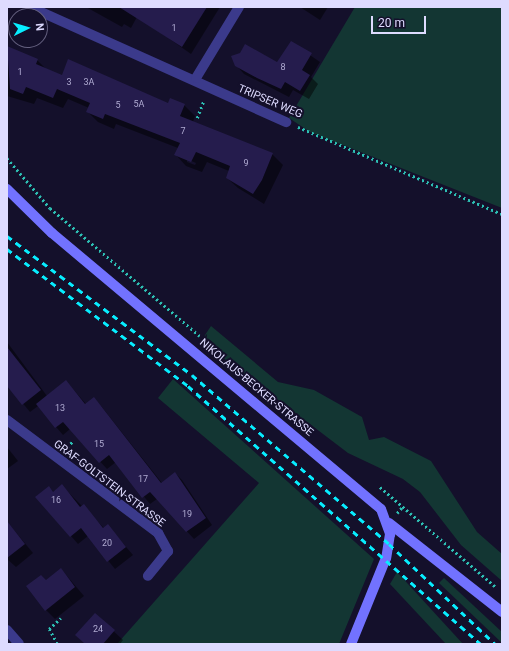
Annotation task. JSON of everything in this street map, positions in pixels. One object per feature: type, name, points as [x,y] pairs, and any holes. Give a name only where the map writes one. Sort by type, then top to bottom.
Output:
[{"type":"main road","name":"NIKOLAUS-BECKER-STRASSE","points":[[7,189],[52,233],[381,509],[388,522],[502,612]]},
{"type":"main road","points":[[351,644],[386,558],[388,522]]},
{"type":"street","name":"TRIPSER WEG","points":[[30,7],[196,78],[210,87],[286,122]]},
{"type":"street","points":[[196,78],[239,7]]},
{"type":"street","name":"GRAF-GOLTSTEIN-STRASSE","points":[[7,420],[158,533],[168,550],[148,576]]},
{"type":"street","points":[[7,630],[19,644]]},
{"type":"path","points":[[197,118],[210,87]]},
{"type":"path","name":"TRIPSER WEG","points":[[286,122],[502,214]]},
{"type":"path","points":[[7,158],[50,208],[207,342]]},
{"type":"path","points":[[378,486],[502,592]]},
{"type":"path","points":[[57,644],[49,629],[61,618]]},
{"type":"green space","points":[[355,7],[502,7],[502,208],[310,132],[289,118]]},
{"type":"green space","points":[[211,326],[278,382],[314,390],[362,417],[369,440],[384,437],[431,461],[477,532],[502,554],[502,581],[461,545],[420,492],[403,479],[348,453],[201,341]]},
{"type":"green space","points":[[173,379],[374,559],[339,644],[117,644],[259,483],[158,398]]},
{"type":"green space","points":[[397,572],[463,644],[446,644],[390,584]]},
{"type":"green space","points":[[444,578],[502,632],[502,643],[439,583]]},
{"type":"building","points":[[119,7],[207,7],[182,47]]},
{"type":"building","points":[[291,41],[312,53],[302,70],[310,75],[300,91],[285,82],[281,89],[257,78],[235,66],[231,56],[240,53],[245,44],[277,62]]},
{"type":"building","points":[[7,46],[8,48],[12,48],[38,59],[36,64],[62,75],[68,59],[168,103],[170,98],[185,104],[180,116],[273,153],[262,180],[253,194],[226,178],[230,166],[196,152],[191,162],[174,155],[180,143],[105,114],[103,119],[86,112],[90,103],[57,89],[53,98],[26,87],[23,94],[10,89]]},
{"type":"building","points":[[7,347],[41,390],[22,405],[7,386]]},
{"type":"building","points":[[66,380],[85,404],[94,397],[161,483],[175,472],[206,518],[186,532],[150,492],[142,498],[109,455],[99,463],[63,422],[55,428],[36,404]]},
{"type":"building","points":[[62,484],[80,507],[84,504],[103,528],[108,524],[126,547],[107,562],[81,528],[70,537],[35,497],[49,486],[53,492]]},
{"type":"building","points":[[7,521],[25,544],[7,558]]},
{"type":"building","points":[[61,568],[75,587],[45,611],[26,586],[41,575],[46,580]]},
{"type":"building","points":[[95,613],[115,630],[103,644],[85,644],[75,635]]},
{"type":"railway","points":[[7,236],[192,375],[389,544],[495,644]]},
{"type":"railway","points":[[7,249],[188,386],[481,644]]}]
